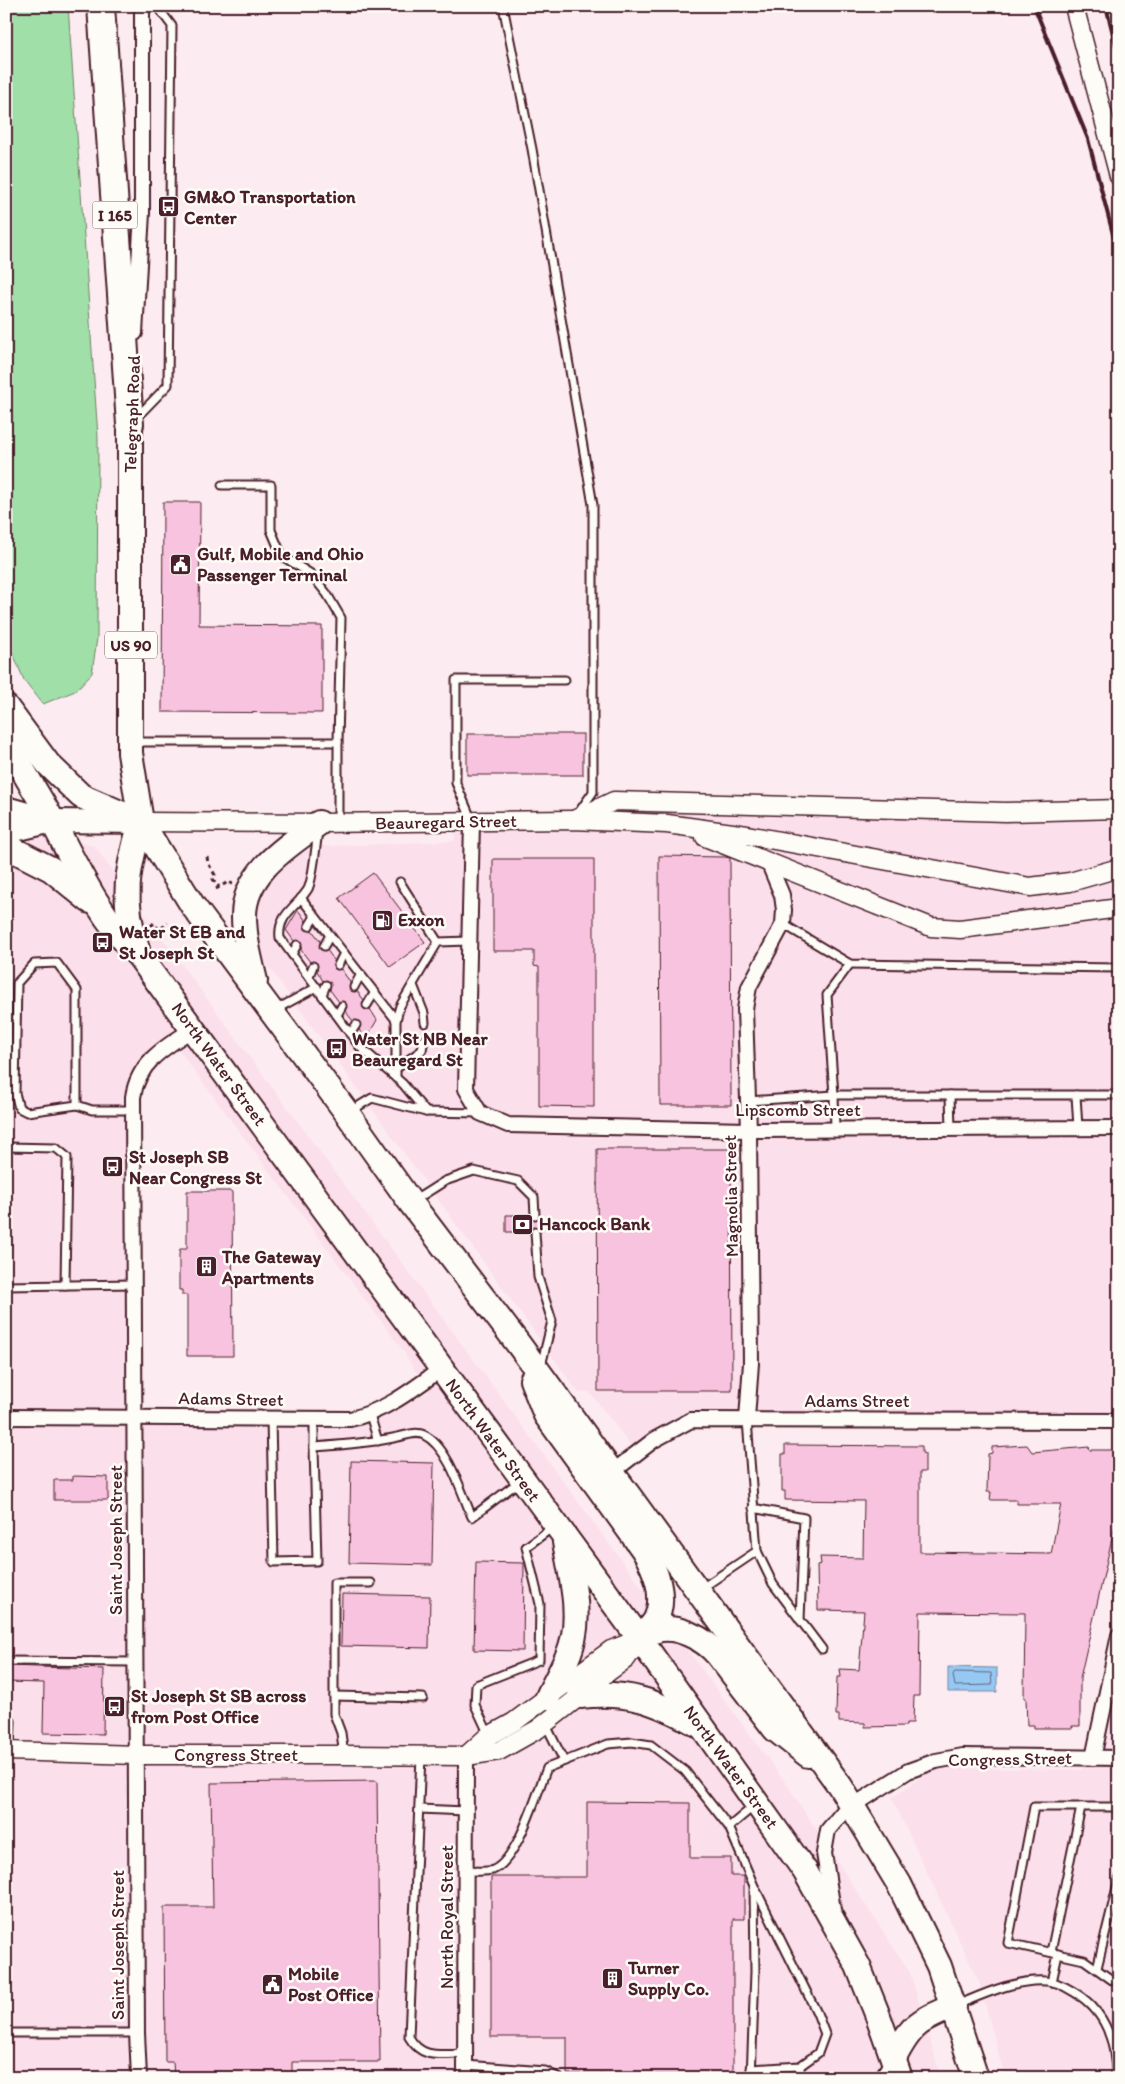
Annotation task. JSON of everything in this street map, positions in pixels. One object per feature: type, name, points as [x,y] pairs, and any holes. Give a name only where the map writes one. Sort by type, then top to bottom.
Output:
[{"type":"highway","name":"I 165","points":[[101,6],[130,424]]},
{"type":"highway","name":"Telegraph Road","points":[[130,424],[130,742],[141,822]]},
{"type":"highway","points":[[6,707],[48,764],[81,796],[141,822],[188,899],[256,988],[411,1203],[519,1346],[854,1806],[899,1884],[939,1966],[954,2006],[976,2078]]},
{"type":"highway","name":"North Water Street","points":[[6,738],[70,857],[109,920],[126,943],[139,956],[193,1029],[640,1639],[805,1871],[836,1923],[858,1966],[892,2071]]},
{"type":"highway","points":[[139,956],[129,919],[126,882],[141,822]]},
{"type":"highway","points":[[256,988],[244,930],[246,899],[259,872],[284,849],[329,823]]},
{"type":"highway","points":[[6,846],[50,870],[81,892],[109,920]]},
{"type":"highway","points":[[519,1346],[546,1415],[653,1566],[659,1586],[658,1610],[654,1622],[640,1639]]},
{"type":"highway","points":[[548,1697],[571,1648],[575,1630],[572,1579],[560,1530]]},
{"type":"highway","points":[[640,1639],[655,1631],[673,1630],[697,1638],[707,1644],[718,1654],[775,1729],[832,1775]]},
{"type":"highway","points":[[580,1696],[606,1694],[637,1697],[664,1706],[702,1727]]},
{"type":"highway","points":[[892,2071],[909,2031],[918,2022],[954,2006]]},
{"type":"main road","name":"Beauregard Street","points":[[6,808],[52,821]]},
{"type":"main road","name":"Beauregard Street","points":[[6,832],[52,821],[141,822]]},
{"type":"street","name":"Telegraph Road","points":[[130,424],[142,213],[142,6]]},
{"type":"street","points":[[1074,6],[1119,176]]},
{"type":"street","points":[[573,820],[614,801],[1006,812],[1119,809]]},
{"type":"street","name":"Beauregard Street","points":[[141,822],[329,823],[573,820],[667,824],[746,835],[1030,888],[1070,882],[1119,868]]},
{"type":"street","points":[[472,822],[466,1089],[480,1113]]},
{"type":"street","points":[[667,824],[732,847],[769,864],[931,927],[960,929],[1119,908]]},
{"type":"street","points":[[769,864],[782,895],[783,924]]},
{"type":"street","name":"Magnolia Street","points":[[747,1420],[751,1363],[746,1000],[754,976],[783,924]]},
{"type":"street","name":"Saint Joseph Street","points":[[140,2078],[137,2033],[133,1110],[135,1083],[147,1062],[161,1050],[193,1029]]},
{"type":"street","name":"Lipscomb Street","points":[[480,1113],[508,1126],[749,1130],[1119,1128]]},
{"type":"street","name":"Adams Street","points":[[6,1417],[350,1419],[370,1415],[403,1396],[441,1369]]},
{"type":"street","name":"Adams Street","points":[[611,1473],[654,1440],[691,1420],[1119,1421]]},
{"type":"street","points":[[1093,1758],[1119,1635]]},
{"type":"street","points":[[466,1756],[489,1736],[514,1722],[611,1650],[640,1639]]},
{"type":"street","name":"Congress Street","points":[[8,1751],[137,1755],[466,1756],[498,1751],[545,1723],[580,1696],[589,1686],[626,1659],[640,1639]]},
{"type":"street","name":"North Royal Street","points":[[465,2066],[466,1756]]},
{"type":"street","name":"Congress Street","points":[[836,1923],[825,1864],[825,1845],[828,1830],[835,1819],[908,1772],[936,1761],[963,1756],[1119,1758]]},
{"type":"lane","points":[[130,424],[168,385],[172,26],[157,6]]},
{"type":"lane","points":[[503,6],[532,150],[593,505],[593,792],[573,820]]},
{"type":"lane","points":[[222,485],[271,485],[271,530],[282,556],[311,574],[327,594],[341,618],[338,742],[329,823],[309,888],[285,916],[279,928],[280,938],[360,1047],[396,1078],[426,1112]]},
{"type":"lane","points":[[472,822],[456,783],[456,680],[565,680]]},
{"type":"lane","points":[[130,742],[338,742]]},
{"type":"lane","points":[[400,882],[438,942]]},
{"type":"lane","points":[[301,898],[396,1020]]},
{"type":"lane","points":[[309,926],[315,916]]},
{"type":"lane","points":[[783,924],[850,964],[1119,968]]},
{"type":"lane","points":[[324,946],[330,935]]},
{"type":"lane","points":[[438,942],[469,941]]},
{"type":"lane","points":[[396,1078],[396,1020],[400,1006],[438,942]]},
{"type":"lane","points":[[292,954],[297,945]]},
{"type":"lane","points":[[338,965],[344,953]]},
{"type":"lane","points":[[77,1104],[77,990],[57,963],[34,964],[17,983],[15,1093],[18,1108],[27,1112],[77,1104],[92,1110],[133,1110]]},
{"type":"lane","points":[[835,1129],[827,995],[850,964]]},
{"type":"lane","points":[[308,976],[313,966]]},
{"type":"lane","points":[[354,988],[361,974]]},
{"type":"lane","points":[[322,995],[326,984]]},
{"type":"lane","points":[[413,985],[424,1013],[425,1023]]},
{"type":"lane","points":[[272,1012],[317,987]]},
{"type":"lane","points":[[367,1005],[374,992]]},
{"type":"lane","points":[[337,1016],[342,1006]]},
{"type":"lane","points":[[350,1034],[356,1025]]},
{"type":"lane","points":[[396,1068],[422,1050],[424,1040]]},
{"type":"lane","points":[[748,1101],[834,1095],[1119,1095]]},
{"type":"lane","points":[[950,1095],[951,1129]]},
{"type":"lane","points":[[1076,1095],[1078,1128]]},
{"type":"lane","points":[[347,1113],[372,1098],[426,1112],[480,1113]]},
{"type":"lane","points":[[6,1148],[56,1148],[67,1157],[64,1285]]},
{"type":"lane","points":[[411,1203],[445,1181],[474,1171],[518,1181],[534,1197],[535,1215]]},
{"type":"lane","points":[[535,1232],[538,1277],[552,1321],[539,1376]]},
{"type":"lane","points":[[6,1286],[134,1284]]},
{"type":"lane","points":[[370,1415],[378,1441]]},
{"type":"lane","points":[[271,1418],[274,1562],[317,1561],[314,1419]]},
{"type":"lane","points":[[747,1420],[757,1551],[772,1584],[822,1649]]},
{"type":"lane","points":[[314,1447],[378,1441],[417,1432],[426,1436],[442,1453],[455,1472],[472,1517],[522,1480]]},
{"type":"lane","points":[[753,1508],[804,1518],[800,1620]]},
{"type":"lane","points":[[489,1736],[475,1705],[476,1685],[539,1660],[540,1604],[526,1547],[560,1530]]},
{"type":"lane","points":[[697,1591],[757,1551]]},
{"type":"lane","points":[[344,1755],[341,1733],[334,1714],[334,1583],[371,1583]]},
{"type":"lane","points":[[6,1661],[136,1662]]},
{"type":"lane","points":[[334,1696],[423,1698]]},
{"type":"lane","points":[[6,1715],[10,1721],[8,1751]]},
{"type":"lane","points":[[545,1723],[564,1761]]},
{"type":"lane","points":[[466,1871],[493,1870],[505,1861],[516,1844],[547,1768],[608,1744],[632,1742],[651,1745],[685,1771],[729,1827],[754,1886],[825,2034],[818,2053],[800,2066],[751,2069]]},
{"type":"lane","points":[[421,1755],[409,2037],[414,2045],[424,2054],[465,2066],[545,2071],[559,2078]]},
{"type":"lane","points":[[729,1827],[758,1803]]},
{"type":"lane","points":[[1119,1806],[1034,1807],[1008,1943],[1084,1960],[1112,1980],[1119,1982]]},
{"type":"lane","points":[[1052,1982],[1054,1953],[1081,1807]]},
{"type":"lane","points":[[419,1809],[466,1811]]},
{"type":"lane","points":[[1097,1968],[1119,1879]]},
{"type":"lane","points":[[751,2078],[755,1972],[754,1886]]},
{"type":"lane","points":[[954,2006],[1022,1982],[1052,1982],[1064,1986],[1090,2002],[1101,2018],[1116,2046],[1116,2078]]},
{"type":"lane","points":[[7,2033],[137,2033]]},
{"type":"lane","points":[[800,2066],[800,2078]]},
{"type":"path","points":[[207,857],[208,863],[216,875],[214,879],[217,888],[228,882],[237,886]]},
{"type":"path","points":[[148,928],[154,923],[159,930],[168,923]]},
{"type":"shaded area","points":[[1119,811],[1119,1430],[691,1428],[653,1446],[641,1458],[589,1391],[579,1393],[261,956],[253,940],[258,886],[291,852],[309,847],[455,841],[454,812]]},
{"type":"shaded area","points":[[6,826],[94,846],[787,1785],[910,1973],[941,2078],[6,2078],[6,1426],[355,1423],[429,1393],[400,1346],[179,1050],[161,1056],[147,1074],[140,1107],[144,1408],[6,1410]]},
{"type":"shaded area","points":[[1119,1591],[1119,2078],[1005,2078],[980,1984],[892,1798],[934,1768],[1082,1770]]},
{"type":"green space","points":[[6,6],[68,6],[98,437],[97,638],[92,673],[75,691],[43,704],[24,680],[6,637]]},
{"type":"water","points":[[948,1667],[997,1668],[997,1692],[948,1692]]},
{"type":"building","name":"Gulf, Mobile and Ohio Passenger Terminal","points":[[163,502],[200,502],[199,625],[322,626],[322,713],[162,712]]},
{"type":"building","points":[[467,734],[583,734],[583,775],[467,775]]},
{"type":"building","points":[[659,856],[730,858],[731,1105],[660,1105]]},
{"type":"building","points":[[493,859],[594,859],[594,1107],[539,1106],[539,967],[534,966],[534,951],[493,951]]},
{"type":"building","name":"Exxon","points":[[373,873],[425,942],[390,967],[339,898]]},
{"type":"building","points":[[298,910],[306,921],[305,929],[312,930],[320,941],[320,949],[327,950],[334,960],[334,968],[341,969],[350,982],[350,990],[357,991],[364,1000],[363,1008],[370,1009],[377,1020],[366,1039],[359,1030],[360,1022],[353,1021],[345,1011],[346,1003],[339,1002],[330,990],[330,982],[323,981],[317,971],[317,963],[310,962],[301,950],[301,942],[294,941],[286,930]]},
{"type":"building","points":[[597,1149],[731,1149],[732,1391],[598,1391]]},
{"type":"building","name":"The Gateway Apartments","points":[[187,1191],[232,1191],[233,1356],[187,1356],[187,1295],[182,1295],[182,1290],[179,1290],[179,1255],[180,1249],[187,1249]]},
{"type":"building","name":"Hancock Bank","points":[[506,1215],[530,1215],[535,1220],[540,1215],[541,1232],[535,1227],[530,1232],[506,1232]]},
{"type":"building","points":[[785,1445],[922,1446],[922,1453],[925,1454],[925,1472],[920,1472],[920,1552],[1051,1554],[1061,1504],[1017,1504],[1017,1500],[990,1500],[991,1492],[987,1492],[988,1454],[992,1453],[992,1447],[1027,1445],[1032,1452],[1089,1447],[1090,1450],[1119,1450],[1119,1508],[1080,1678],[1080,1726],[1072,1726],[1073,1728],[1034,1728],[1034,1725],[1027,1725],[1026,1698],[1024,1698],[1025,1613],[920,1612],[919,1696],[914,1696],[913,1723],[906,1723],[906,1726],[865,1727],[865,1723],[839,1722],[839,1715],[836,1715],[837,1677],[841,1677],[840,1669],[859,1670],[864,1611],[818,1610],[817,1565],[821,1564],[820,1557],[863,1558],[864,1501],[785,1500],[785,1491],[782,1491],[782,1454],[785,1454]]},
{"type":"building","points":[[351,1461],[434,1463],[432,1565],[349,1563]]},
{"type":"building","points":[[73,1476],[108,1477],[108,1500],[54,1500],[54,1480],[73,1480]]},
{"type":"building","points":[[476,1562],[524,1563],[523,1651],[474,1650]]},
{"type":"building","points":[[342,1594],[430,1596],[429,1648],[341,1646]]},
{"type":"building","points":[[6,1666],[104,1669],[103,1734],[43,1733],[44,1683],[6,1682]]},
{"type":"building","name":"Mobile Post Office","points":[[377,1781],[380,2062],[292,2062],[292,2078],[174,2078],[173,2062],[165,2062],[164,1907],[213,1907],[211,1783]]},
{"type":"building","name":"Turner Supply Co.","points":[[587,1802],[690,1803],[690,1858],[731,1858],[731,1876],[744,1876],[744,1919],[733,1919],[733,2075],[567,2074],[567,2037],[491,2037],[491,1877],[587,1877]]},
{"type":"railway","points":[[1034,6],[1088,139],[1119,257]]},
{"type":"railway","points":[[1106,6],[1119,58]]},
{"type":"place","name":"GM&O Transportation Center","points":[[168,207]]},
{"type":"place","name":"Gulf, Mobile and Ohio Passenger Terminal","points":[[181,564]]},
{"type":"place","name":"Exxon","points":[[382,920]]},
{"type":"place","name":"Water St EB and St Joseph St","points":[[103,942]]},
{"type":"place","name":"Water St NB Near Beauregard St","points":[[336,1049]]},
{"type":"place","name":"St Joseph SB Near Congress St","points":[[113,1167]]},
{"type":"place","name":"Hancock Bank","points":[[523,1224]]},
{"type":"place","name":"The Gateway Apartments","points":[[206,1267]]},
{"type":"place","name":"St Joseph St SB across from Post Office","points":[[115,1706]]},
{"type":"place","name":"Turner Supply Co.","points":[[612,1978]]},
{"type":"place","name":"Mobile Post Office","points":[[272,1984]]}]
